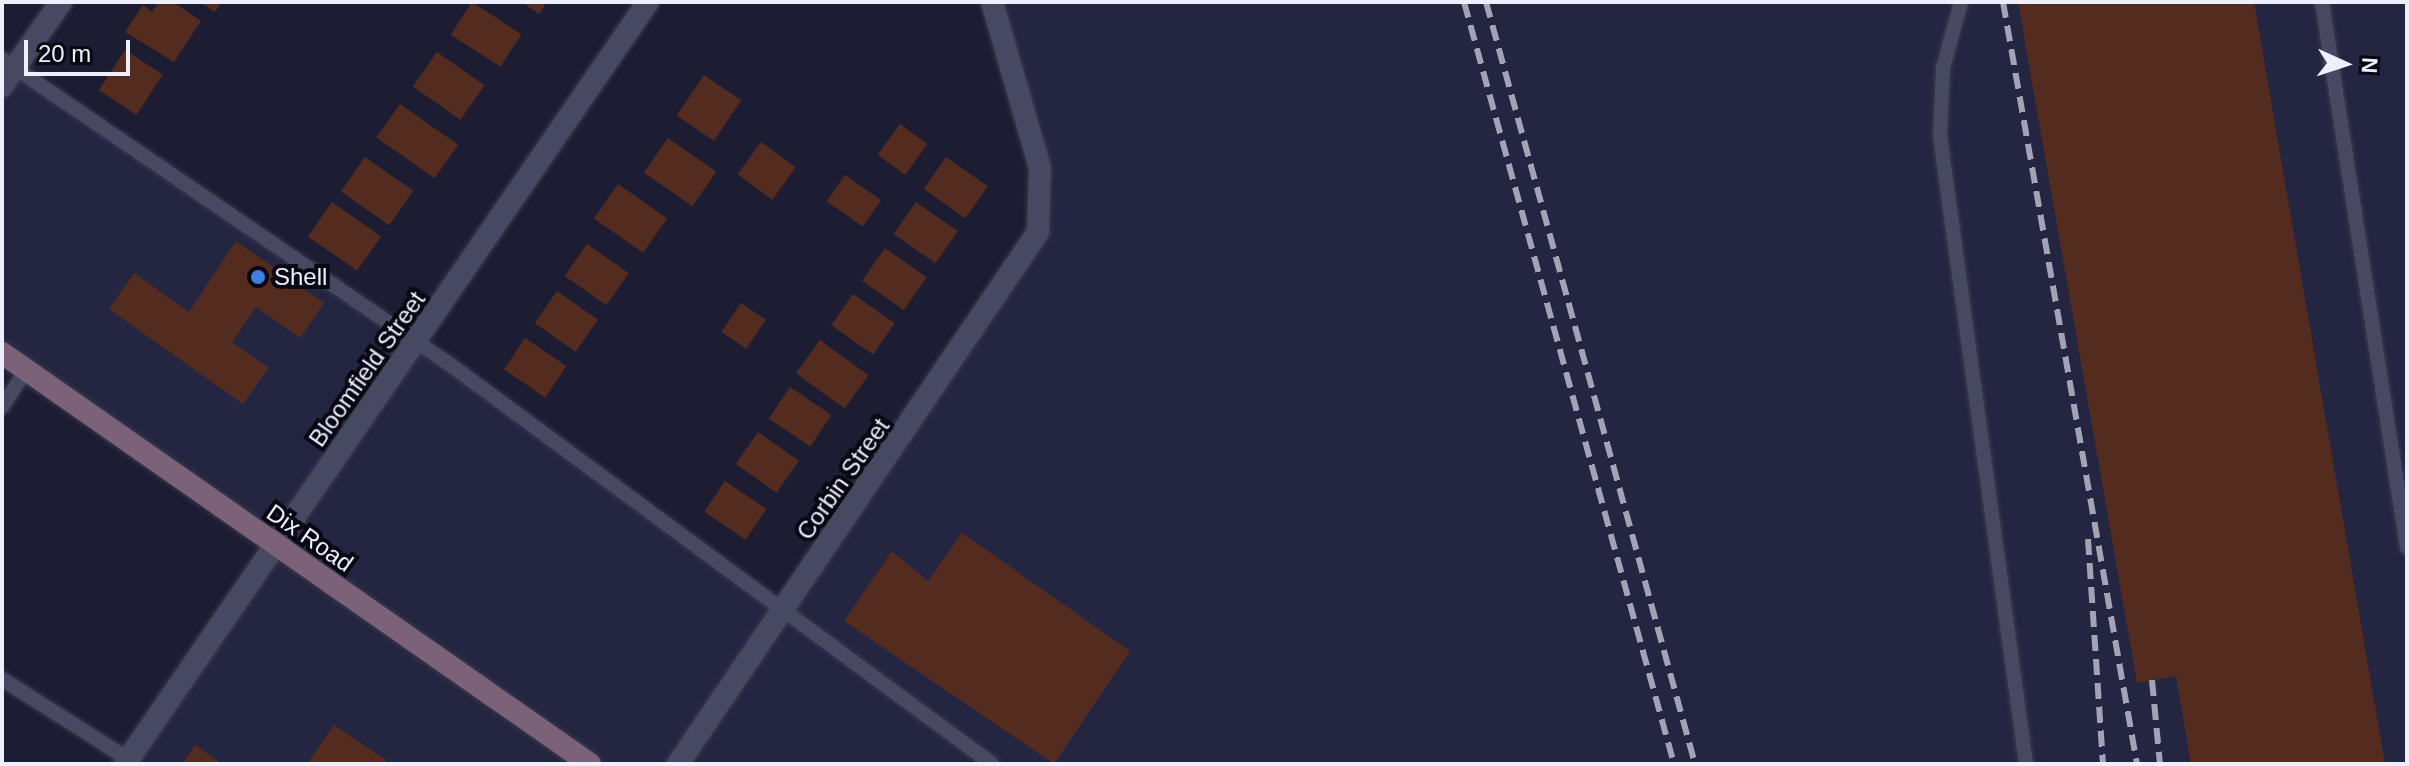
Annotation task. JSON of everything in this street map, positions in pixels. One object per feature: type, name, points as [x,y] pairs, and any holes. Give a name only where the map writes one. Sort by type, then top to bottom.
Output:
[{"type":"main road","name":"Dix Road","points":[[2,353],[590,764]]},
{"type":"street","points":[[6,71],[61,2]]},
{"type":"street","name":"Bloomfield Street","points":[[130,762],[648,2]]},
{"type":"street","name":"Corbin Street","points":[[678,764],[1026,260],[1041,217],[1040,168],[992,2]]},
{"type":"lane","points":[[1961,2],[1943,68],[1940,136],[2026,764]]},
{"type":"lane","points":[[2322,2],[2407,547]]},
{"type":"lane","points":[[6,71],[417,343],[785,608],[992,764]]},
{"type":"lane","points":[[2,407],[26,370]]},
{"type":"lane","points":[[2,679],[130,762]]},
{"type":"shaded area","points":[[992,2],[2407,2],[2407,764],[135,764],[277,547],[2,353],[2,59],[785,608],[1043,204]]},
{"type":"building","points":[[159,2],[173,2],[201,21],[174,62],[125,32],[143,5],[152,12]]},
{"type":"building","points":[[200,2],[222,2],[215,12]]},
{"type":"building","points":[[472,2],[521,34],[500,67],[451,35]]},
{"type":"building","points":[[522,2],[547,2],[539,14]]},
{"type":"building","points":[[2018,2],[2254,2],[2385,764],[2191,764],[2176,676],[2137,683]]},
{"type":"building","points":[[125,50],[163,75],[137,115],[99,90]]},
{"type":"building","points":[[437,52],[485,85],[460,120],[413,86]]},
{"type":"building","points":[[704,75],[741,100],[714,141],[677,116]]},
{"type":"building","points":[[400,104],[458,145],[435,178],[376,138]]},
{"type":"building","points":[[900,124],[928,144],[905,175],[878,155]]},
{"type":"building","points":[[668,138],[716,172],[692,206],[644,172]]},
{"type":"building","points":[[761,142],[796,167],[772,200],[737,174]]},
{"type":"building","points":[[365,157],[413,191],[389,225],[341,191]]},
{"type":"building","points":[[946,157],[988,186],[965,218],[924,189]]},
{"type":"building","points":[[845,175],[881,200],[863,226],[827,201]]},
{"type":"building","points":[[618,184],[667,218],[643,253],[594,218]]},
{"type":"building","points":[[332,202],[381,236],[357,271],[308,236]]},
{"type":"building","points":[[916,202],[958,231],[935,263],[894,234]]},
{"type":"building","points":[[236,241],[324,303],[300,338],[256,307],[232,342],[269,368],[243,404],[109,309],[134,273],[189,312]]},
{"type":"building","points":[[587,244],[629,273],[606,305],[565,276]]},
{"type":"building","points":[[885,248],[927,277],[904,310],[862,281]]},
{"type":"building","points":[[557,291],[598,320],[576,352],[535,323]]},
{"type":"building","points":[[853,294],[895,323],[873,354],[831,325]]},
{"type":"building","points":[[741,303],[766,320],[746,349],[721,332]]},
{"type":"building","points":[[525,338],[566,366],[545,397],[504,370]]},
{"type":"building","points":[[820,340],[869,375],[844,408],[796,373]]},
{"type":"building","points":[[790,387],[831,415],[810,446],[769,419]]},
{"type":"building","points":[[758,432],[799,461],[777,493],[736,464]]},
{"type":"building","points":[[725,481],[766,509],[746,540],[704,512]]},
{"type":"building","points":[[962,533],[1130,651],[1054,764],[844,621],[892,551],[928,581]]},
{"type":"building","points":[[334,725],[386,760],[383,764],[307,764]]},
{"type":"building","points":[[195,745],[222,764],[182,764]]},
{"type":"railway","points":[[1464,2],[1674,764]]},
{"type":"railway","points":[[1486,2],[1695,764]]},
{"type":"railway","points":[[2003,2],[2137,764]]},
{"type":"railway","points":[[2088,539],[2103,764]]},
{"type":"railway","points":[[2152,680],[2160,764]]},
{"type":"place","name":"Shell","points":[[258,277]]}]
